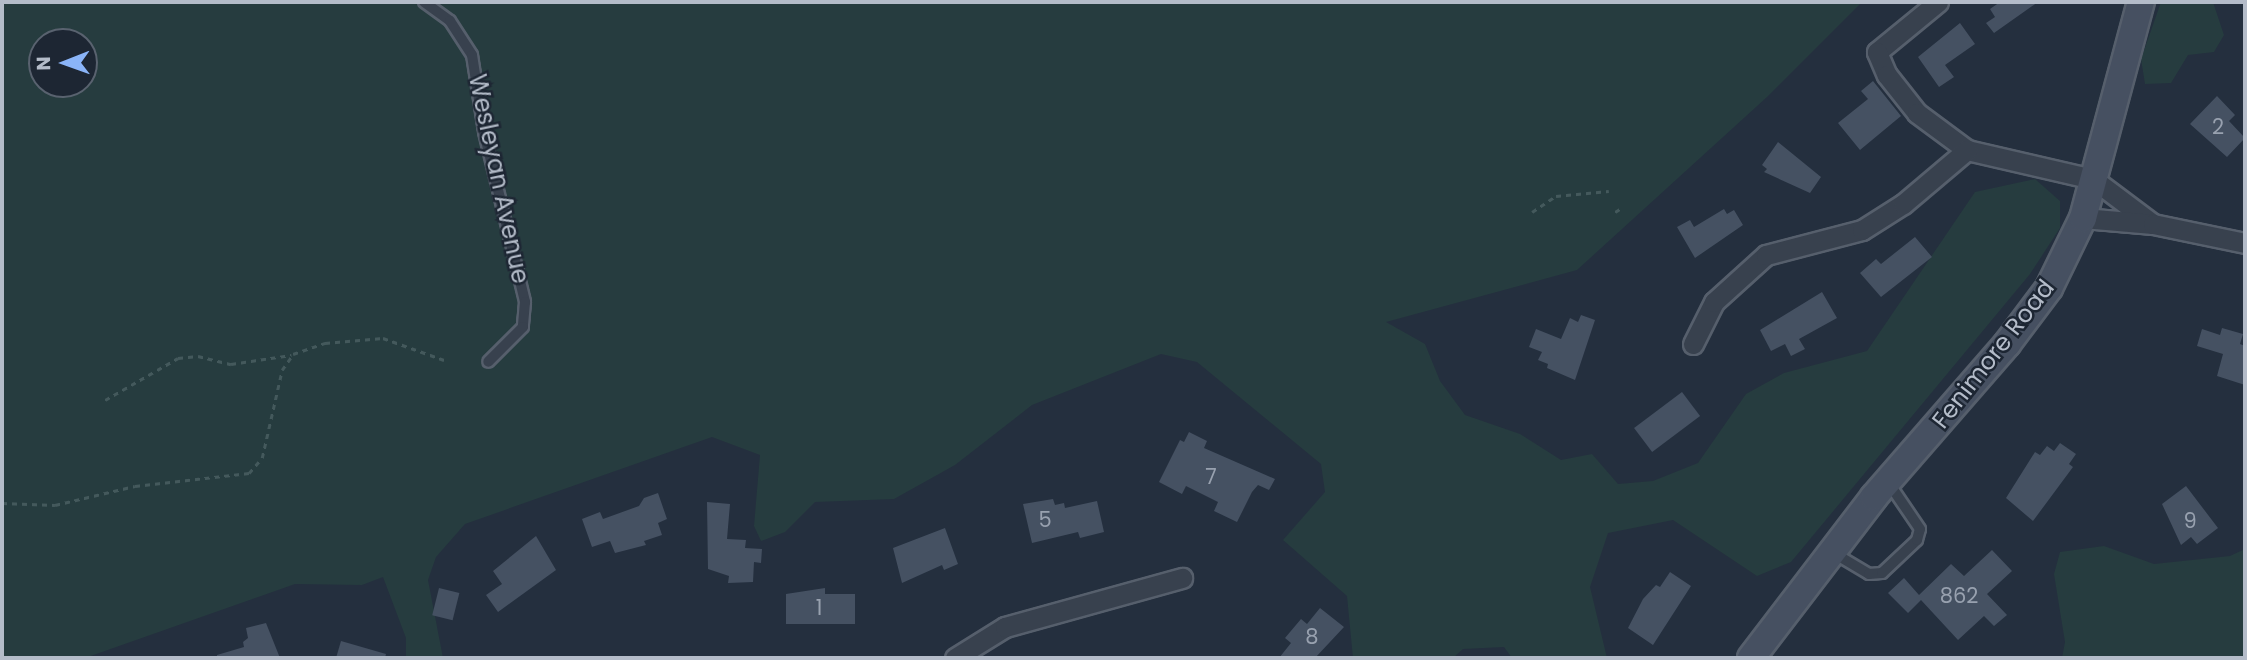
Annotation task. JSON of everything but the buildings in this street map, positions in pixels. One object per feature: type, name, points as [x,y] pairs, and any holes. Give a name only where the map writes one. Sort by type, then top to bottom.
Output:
[{"type":"street","points":[[1938,2],[1883,43],[1878,61],[1917,113],[1967,150],[2093,179],[2153,224]]},
{"type":"street","name":"Fenimore Road","points":[[1751,658],[1832,551],[2016,333],[2049,288],[2083,218],[2141,2]]},
{"type":"street","points":[[1693,344],[1714,302],[1766,255],[1862,230],[1903,204],[1967,150]]},
{"type":"street","points":[[2083,218],[2153,224],[2245,243]]},
{"type":"street","points":[[955,658],[1005,627],[1182,578]]},
{"type":"lane","name":"Wesleyan Avenue","points":[[424,2],[450,21],[472,55],[484,132],[525,302],[523,327],[488,362]]},
{"type":"lane","points":[[1832,551],[1869,574],[1882,573],[1917,540],[1920,529],[1888,482]]},
{"type":"path","points":[[1532,212],[1556,196],[1609,191]]},
{"type":"path","points":[[1615,212],[1623,207]]},
{"type":"path","points":[[105,400],[178,358],[198,356],[230,364],[293,355],[364,337],[406,344],[444,360]]},
{"type":"path","points":[[2,503],[55,505],[135,486],[229,479],[249,473],[262,458],[278,381],[293,355]]},
{"type":"green space","points":[[2,2],[1862,2],[1767,97],[1577,270],[1386,322],[1425,344],[1440,381],[1465,415],[1520,434],[1561,460],[1592,454],[1618,484],[1653,481],[1698,463],[1746,394],[1784,373],[1867,351],[1975,192],[2035,179],[2060,201],[2060,228],[2030,274],[1791,562],[1757,576],[1673,520],[1608,533],[1590,587],[1607,658],[1512,658],[1504,647],[1463,649],[1453,658],[1353,658],[1347,596],[1283,540],[1325,492],[1321,464],[1197,362],[1161,354],[1032,405],[955,465],[894,499],[815,502],[785,532],[761,541],[754,526],[760,455],[712,437],[465,524],[436,557],[428,580],[443,658],[406,658],[406,638],[383,577],[362,585],[295,584],[85,658],[2,658]]},
{"type":"green space","points":[[2161,2],[2213,2],[2224,35],[2214,52],[2188,55],[2171,83],[2145,84],[2141,59]]},
{"type":"green space","points":[[2104,546],[2154,564],[2230,556],[2245,549],[2245,658],[2062,658],[2065,642],[2054,574],[2060,552]]}]
